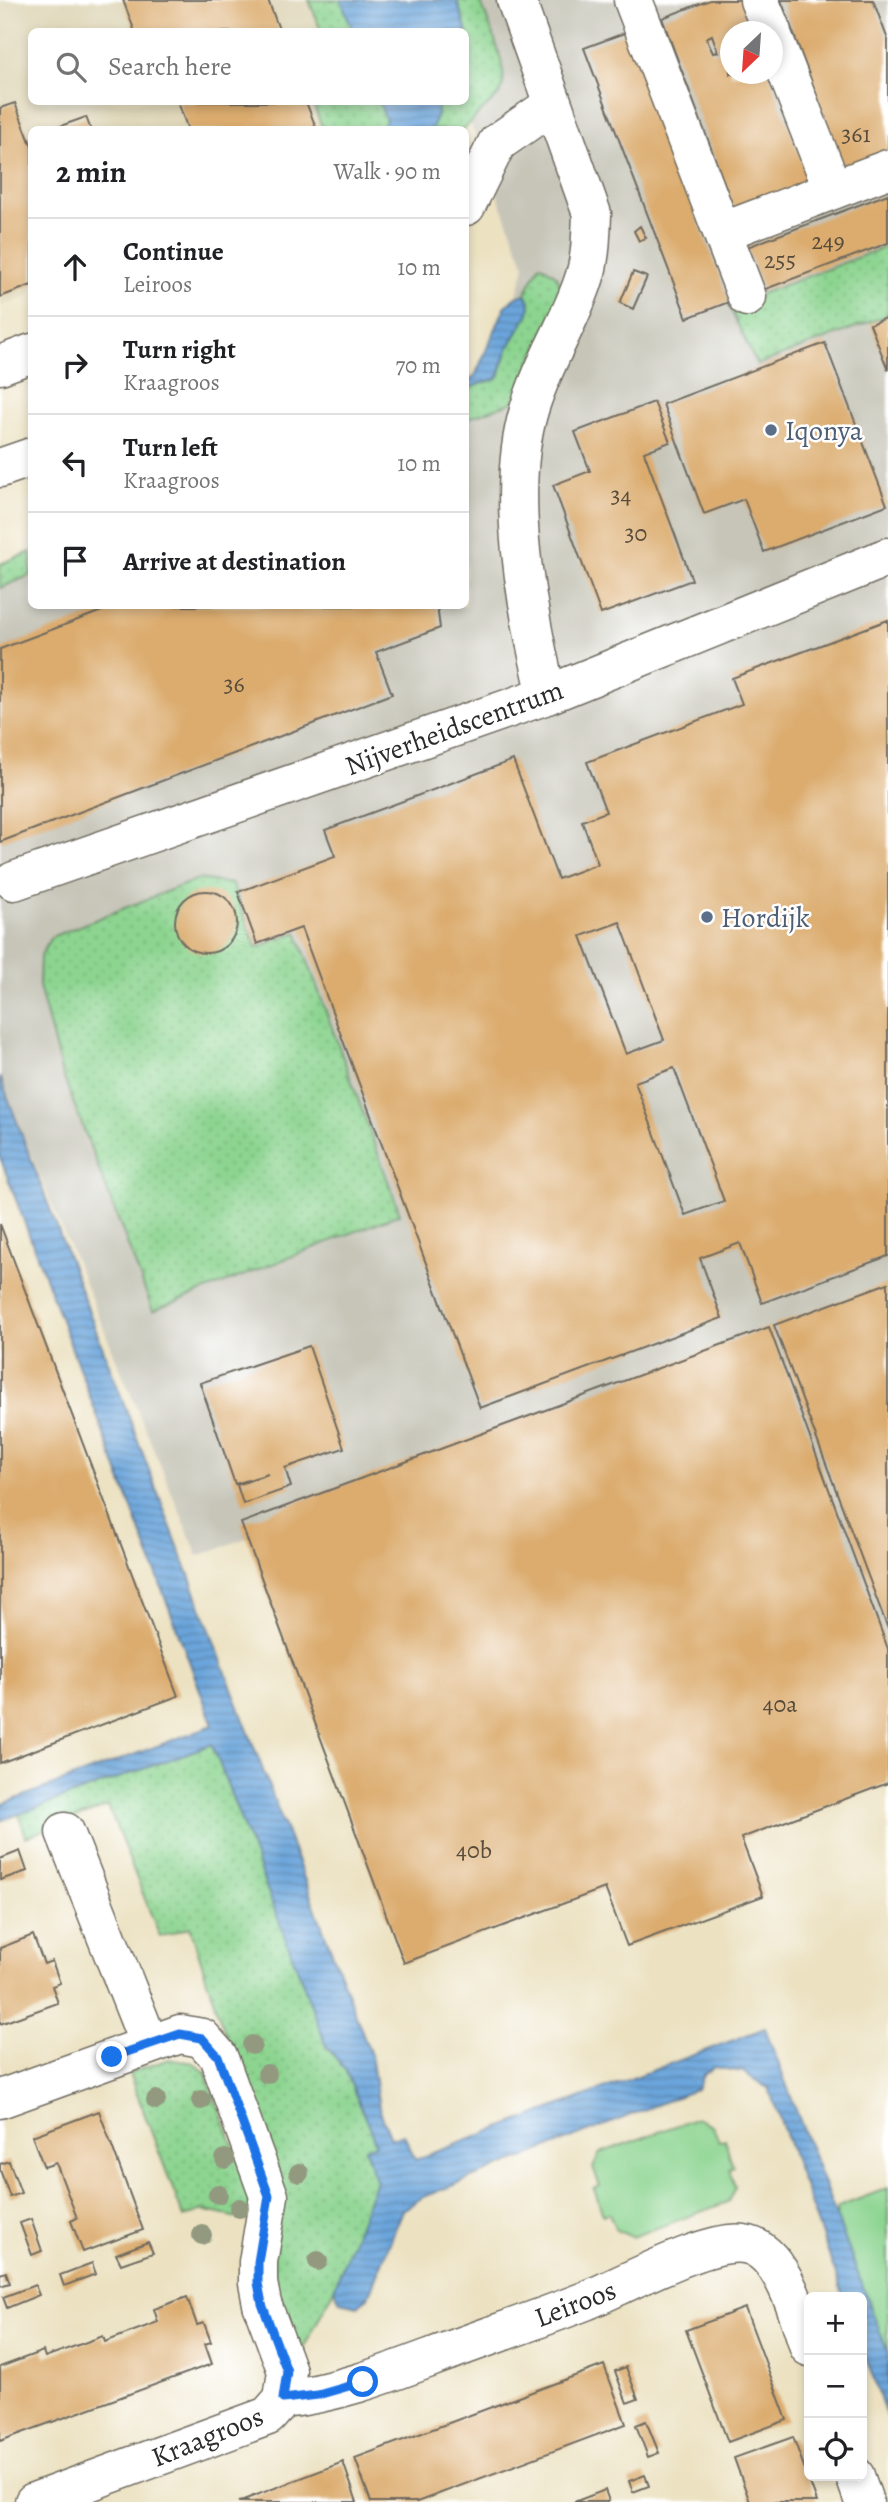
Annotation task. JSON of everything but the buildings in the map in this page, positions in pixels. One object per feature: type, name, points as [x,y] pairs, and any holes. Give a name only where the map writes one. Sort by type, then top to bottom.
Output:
[{"type":"street","points":[[516,0],[592,214],[591,249],[584,282],[528,411],[519,474],[528,617],[547,695]]},
{"type":"street","points":[[633,0],[747,297]]},
{"type":"street","points":[[759,0],[767,21]]},
{"type":"street","points":[[783,61],[833,190]]},
{"type":"street","points":[[469,200],[497,143],[552,105]]},
{"type":"street","points":[[722,232],[888,169]]},
{"type":"street","points":[[0,365],[28,354]]},
{"type":"street","points":[[0,468],[28,458]]},
{"type":"street","name":"Nijverheidscentrum","points":[[14,881],[547,695],[888,557]]},
{"type":"street","points":[[65,1832],[149,2044]]},
{"type":"street","name":"Kraagroos","points":[[0,2099],[180,2034],[202,2038],[218,2056],[269,2196],[258,2262],[258,2283],[262,2304],[287,2371],[283,2399],[268,2416],[34,2502]]},
{"type":"street","name":"Leiroos","points":[[283,2399],[318,2395],[363,2382],[586,2301],[721,2244],[745,2244],[767,2256],[788,2286],[804,2332]]},
{"type":"street","points":[[857,2481],[864,2502]]},
{"type":"shaded area","points":[[0,0],[309,0],[320,28],[28,28],[28,105],[313,105],[322,126],[28,126],[28,296],[0,306]]},
{"type":"shaded area","points":[[423,0],[888,0],[888,1789],[738,1355],[198,1556],[0,1079],[0,577],[28,566],[28,609],[469,609],[469,400],[491,391],[525,266],[463,105],[469,105],[469,28],[461,28]]},
{"type":"green space","points":[[309,0],[341,0],[352,28],[320,28]]},
{"type":"green space","points":[[457,0],[480,0],[501,62],[503,86],[499,94],[467,126],[433,126],[439,105],[469,105],[470,43],[469,28],[465,28]]},
{"type":"green space","points":[[313,105],[380,105],[386,120],[384,126],[322,126]]},
{"type":"green space","points":[[888,246],[888,315],[757,365],[729,306]]},
{"type":"green space","points":[[540,264],[556,275],[563,291],[513,402],[469,418],[469,388],[498,378],[509,346],[529,313],[530,301],[525,294]]},
{"type":"green space","points":[[28,553],[28,576],[0,588],[0,564]]},
{"type":"green space","points":[[198,879],[232,884],[256,948],[297,932],[400,1214],[153,1311],[61,1070],[39,986],[40,957],[51,937]]},
{"type":"green space","points":[[212,1744],[327,2047],[345,2069],[376,2144],[365,2149],[376,2181],[334,2289],[298,2359],[270,2279],[282,2182],[218,2014],[190,1927],[160,1937],[108,1806],[26,1837],[19,1814]]},
{"type":"green space","points":[[169,2059],[194,2063],[205,2072],[252,2195],[247,2220],[202,2210],[184,2218],[129,2073]]},
{"type":"green space","points":[[697,2118],[713,2126],[719,2142],[725,2140],[733,2167],[729,2169],[735,2187],[728,2202],[632,2237],[616,2230],[609,2213],[603,2215],[594,2189],[600,2186],[593,2168],[600,2153]]},
{"type":"green space","points":[[888,2188],[888,2353],[836,2216],[838,2207]]},
{"type":"water","points":[[341,0],[457,0],[465,28],[352,28]]},
{"type":"water","points":[[380,105],[439,105],[433,126],[384,126],[386,120]]},
{"type":"water","points":[[525,294],[530,301],[529,313],[509,346],[498,378],[469,388],[469,380],[475,376],[505,307],[514,298]]},
{"type":"water","points":[[0,1077],[371,2055],[379,2108],[391,2138],[404,2134],[415,2160],[765,2028],[865,2292],[842,2292],[769,2089],[743,2072],[714,2067],[703,2075],[697,2089],[423,2197],[403,2210],[368,2297],[358,2306],[340,2302],[334,2289],[376,2181],[365,2148],[376,2144],[345,2069],[327,2047],[212,1744],[0,1821],[0,1805],[213,1725],[0,1157]]},
{"type":"water","points":[[867,2298],[888,2353],[888,2420],[867,2361]]},
{"type":"place","name":"Iqonya","points":[[771,430]]},
{"type":"place","name":"Hordijk","points":[[707,917]]},
{"type":"route","points":[[112,2057],[180,2034],[202,2038],[218,2056],[269,2196],[258,2262],[258,2283],[262,2304],[287,2371],[283,2399],[318,2395],[363,2382]]}]
